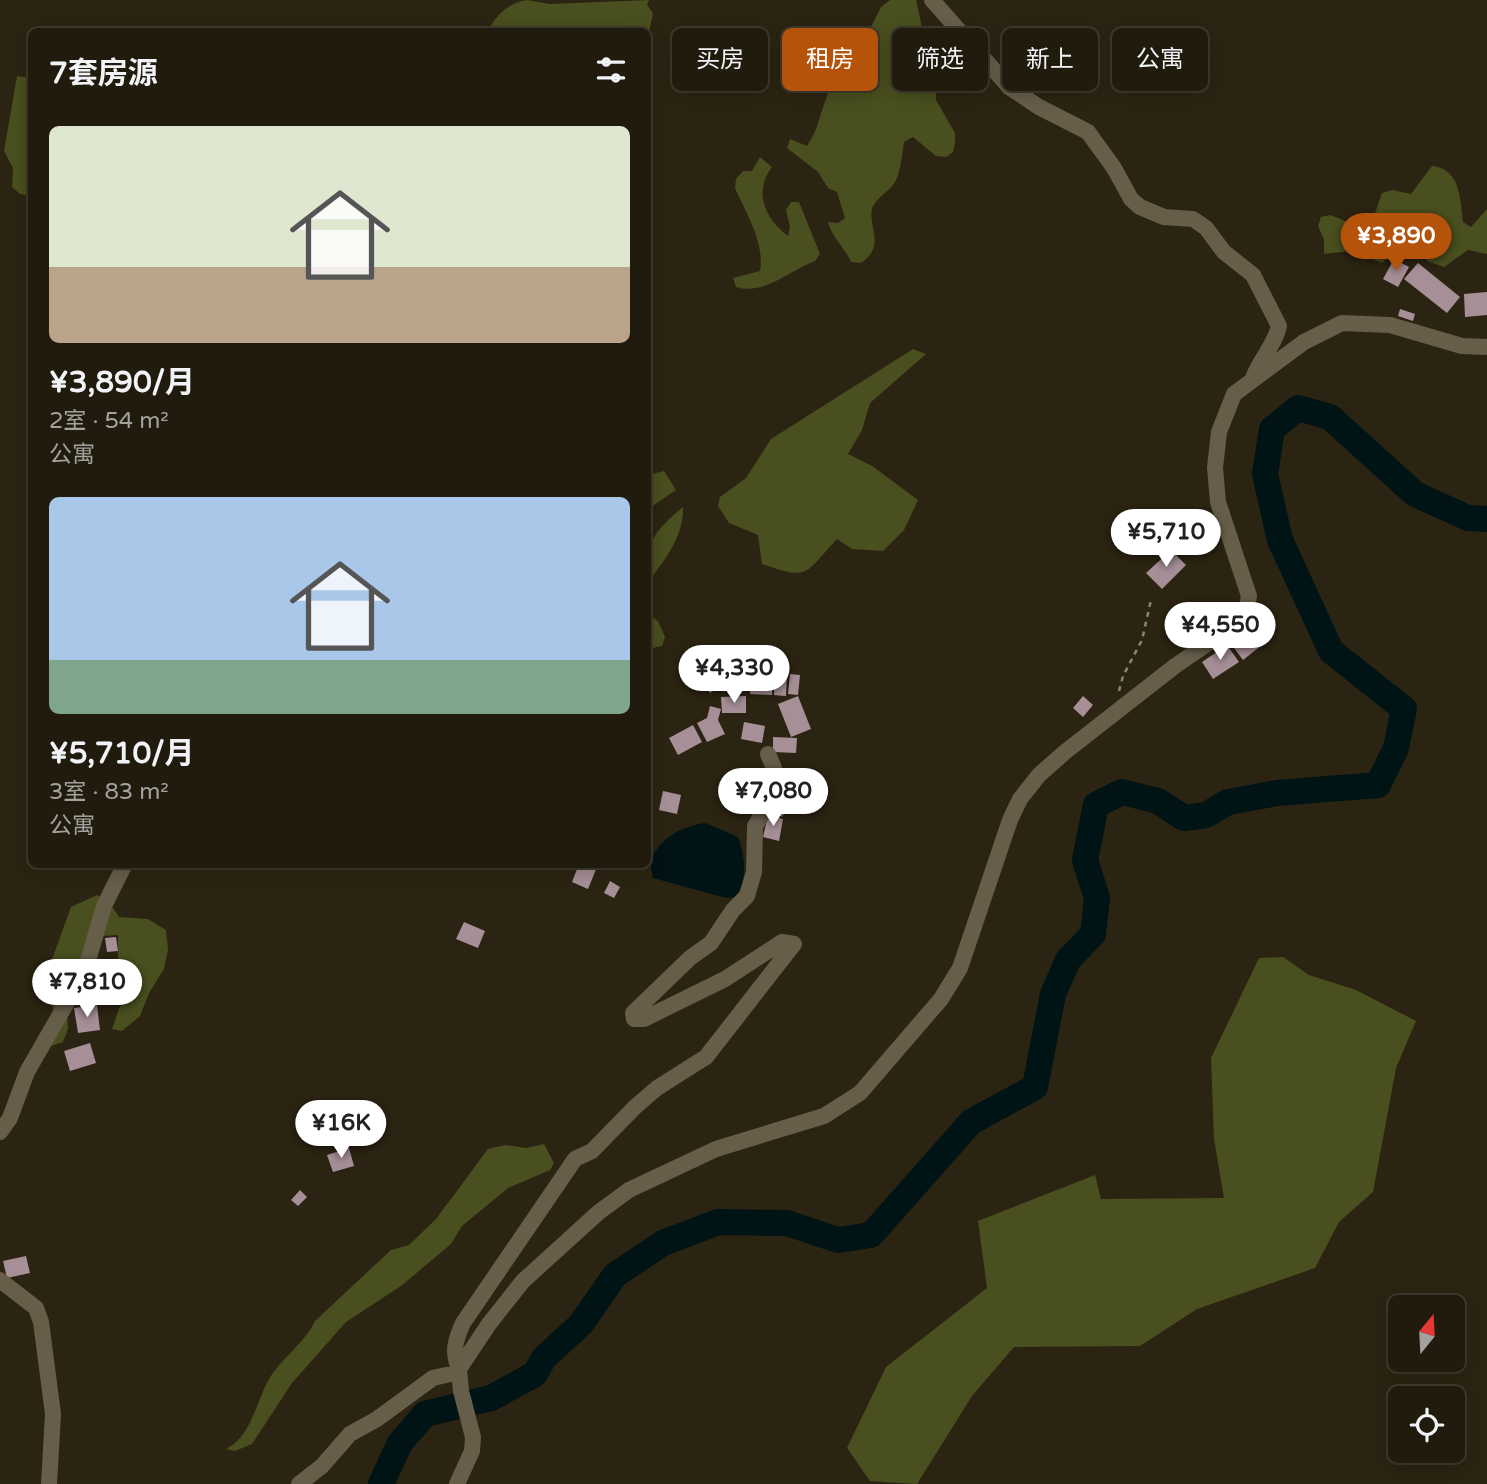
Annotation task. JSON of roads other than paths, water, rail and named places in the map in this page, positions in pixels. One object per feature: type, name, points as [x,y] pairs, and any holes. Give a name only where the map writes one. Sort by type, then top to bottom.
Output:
[{"type":"street","points":[[932,0],[1009,87],[1039,107],[1088,132],[1114,168],[1126,192],[1140,207],[1164,216],[1198,221],[1224,252],[1253,275],[1279,326],[1273,344],[1262,357],[1252,380]]},
{"type":"street","points":[[299,1484],[322,1465],[350,1434],[377,1419],[433,1378],[459,1370],[474,1344],[523,1281],[599,1212],[629,1190],[716,1149],[824,1116],[860,1093],[941,999],[960,968],[1010,820],[1020,799],[1039,775],[1175,666],[1245,618],[1248,596],[1218,502],[1215,468],[1219,432],[1234,394],[1304,342],[1342,323],[1390,325],[1462,346],[1487,347]]},
{"type":"street","points":[[457,1484],[472,1451],[471,1421],[454,1356],[454,1345],[463,1323],[575,1159],[593,1151],[657,1088],[706,1057],[763,979],[788,955],[794,944],[782,942],[725,979],[644,1020],[634,1019],[633,1013],[690,958],[711,943],[733,910],[747,896],[754,872],[755,826],[778,790],[768,754]]},
{"type":"street","points":[[0,1132],[10,1118],[27,1072],[85,971],[104,906],[123,868]]},
{"type":"street","points":[[0,1280],[36,1308],[41,1322],[53,1414],[49,1484]]},
{"type":"waterway","points":[[381,1484],[400,1443],[425,1414],[491,1398],[535,1374],[544,1358],[581,1324],[615,1275],[663,1243],[718,1222],[787,1223],[838,1240],[871,1235],[971,1122],[1035,1087],[1053,994],[1068,960],[1093,934],[1097,898],[1085,860],[1096,805],[1122,792],[1158,801],[1184,818],[1206,815],[1228,802],[1277,793],[1378,785],[1396,748],[1404,709],[1331,651],[1280,540],[1265,474],[1272,429],[1298,408],[1330,417],[1415,494],[1468,518],[1487,519]]}]
